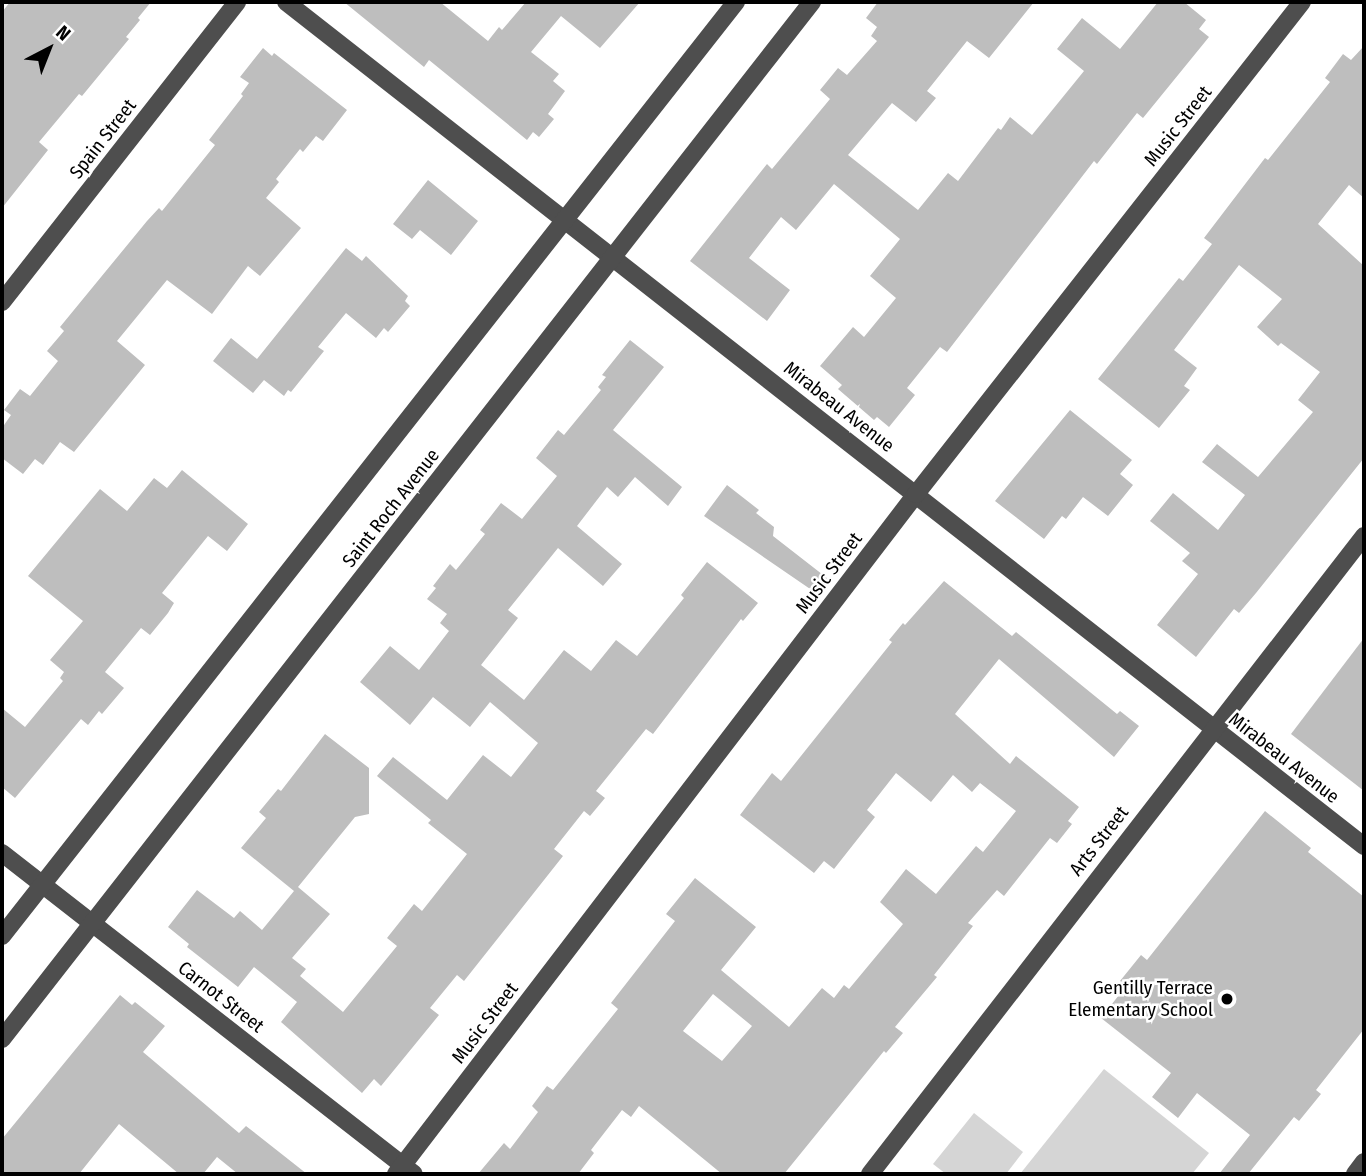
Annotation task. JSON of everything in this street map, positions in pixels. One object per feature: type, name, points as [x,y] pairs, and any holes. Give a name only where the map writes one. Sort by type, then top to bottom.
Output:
[{"type":"street","name":"Spain Street","points":[[2,302],[237,2]]},
{"type":"street","name":"Mirabeau Avenue","points":[[286,2],[1364,846]]},
{"type":"street","points":[[2,936],[736,2]]},
{"type":"street","name":"Saint Roch Avenue","points":[[2,1039],[812,2]]},
{"type":"street","name":"Music Street","points":[[404,1171],[916,494],[1302,2]]},
{"type":"street","name":"Arts Street","points":[[870,1174],[1364,536]]},
{"type":"street","name":"Carnot Street","points":[[2,853],[404,1171]]},
{"type":"street","points":[[1354,1174],[1364,1162]]},
{"type":"shaded area","points":[[1104,1069],[1209,1153],[1192,1174],[1020,1174]]},
{"type":"shaded area","points":[[974,1113],[1023,1152],[1006,1174],[946,1174],[933,1164]]},
{"type":"building","points":[[10,2],[151,2],[126,37],[129,39],[82,96],[79,94],[39,142],[48,150],[2,208],[2,12]]},
{"type":"building","points":[[344,2],[440,2],[488,41],[499,27],[502,30],[526,2],[640,2],[600,48],[561,16],[531,52],[559,74],[553,81],[565,91],[548,114],[554,119],[539,137],[533,132],[527,140],[429,60],[424,67]]},
{"type":"building","points":[[878,2],[1034,2],[989,58],[967,41],[927,91],[936,98],[916,122],[892,103],[848,155],[918,210],[948,173],[958,181],[998,128],[1001,130],[1010,117],[1032,135],[1084,71],[1057,49],[1082,18],[1120,49],[1158,2],[1184,2],[1206,20],[1199,29],[1209,37],[1143,118],[1137,113],[1097,164],[1094,161],[947,352],[940,347],[907,388],[915,395],[889,427],[877,417],[874,420],[838,389],[842,385],[820,366],[853,327],[864,337],[896,298],[870,276],[900,239],[834,184],[796,230],[781,217],[749,258],[790,290],[767,321],[690,261],[767,164],[772,169],[830,99],[820,90],[838,68],[847,75],[877,41],[871,36],[877,27],[866,18]]},
{"type":"building","points":[[1364,46],[1364,198],[1349,185],[1318,224],[1364,266],[1364,458],[1256,593],[1239,613],[1234,609],[1196,657],[1157,625],[1198,574],[1182,561],[1190,553],[1150,521],[1173,493],[1218,530],[1245,495],[1202,462],[1217,444],[1258,477],[1313,412],[1298,400],[1320,372],[1281,343],[1278,346],[1257,327],[1282,299],[1239,265],[1174,350],[1197,368],[1184,386],[1190,390],[1159,428],[1098,379],[1179,278],[1183,281],[1212,244],[1204,238],[1265,158],[1268,160],[1330,82],[1325,78],[1343,54],[1351,60]]},
{"type":"building","points":[[263,48],[272,56],[274,53],[347,110],[323,141],[316,136],[303,152],[300,149],[276,179],[279,182],[266,198],[301,228],[260,276],[248,266],[212,314],[167,280],[117,341],[145,365],[74,452],[60,442],[43,465],[35,459],[23,474],[2,458],[2,428],[11,415],[4,410],[20,389],[30,396],[58,361],[47,351],[64,331],[60,327],[147,221],[159,208],[162,211],[215,145],[209,140],[243,96],[241,94],[249,83],[240,77]]},
{"type":"building","points":[[428,180],[478,221],[451,255],[420,230],[412,239],[393,224]]},
{"type":"building","points":[[346,248],[362,261],[366,256],[408,296],[405,301],[410,306],[388,332],[384,328],[376,338],[346,313],[318,347],[324,351],[291,392],[288,390],[284,396],[264,380],[253,393],[213,361],[231,338],[257,359]]},
{"type":"building","points":[[630,340],[664,367],[613,430],[682,487],[668,506],[635,477],[618,497],[607,487],[577,526],[622,564],[603,586],[558,548],[508,610],[518,618],[481,665],[524,700],[564,650],[591,671],[616,640],[637,656],[684,598],[681,595],[707,562],[758,603],[743,621],[741,619],[653,734],[646,729],[596,791],[605,798],[590,816],[584,811],[554,849],[563,856],[464,981],[457,975],[430,1008],[439,1015],[381,1086],[374,1079],[362,1093],[281,1022],[297,1002],[254,967],[238,987],[187,947],[189,944],[168,927],[197,890],[234,918],[240,911],[262,930],[294,891],[241,848],[266,818],[259,812],[278,789],[281,791],[325,734],[369,768],[369,814],[355,817],[298,887],[330,914],[292,958],[306,969],[300,976],[343,1012],[397,946],[387,938],[414,904],[422,911],[467,854],[428,823],[431,820],[377,776],[393,757],[447,800],[483,755],[511,777],[538,743],[490,702],[470,727],[433,697],[410,725],[360,682],[390,646],[419,670],[449,631],[440,623],[447,614],[427,599],[436,588],[433,586],[450,564],[456,570],[485,534],[480,530],[501,503],[522,519],[557,476],[536,458],[558,430],[564,435],[601,390],[598,387],[606,377],[602,375]]},
{"type":"building","points":[[1070,410],[1132,460],[1120,474],[1133,485],[1108,516],[1083,497],[1066,519],[1062,516],[1044,539],[995,501]]},
{"type":"building","points":[[182,470],[248,524],[227,551],[208,536],[162,593],[174,603],[168,613],[150,635],[141,628],[105,672],[124,688],[102,714],[99,711],[88,725],[81,719],[15,798],[2,787],[2,708],[25,727],[63,681],[60,678],[64,672],[50,660],[83,621],[28,576],[100,489],[127,511],[154,478],[167,488]]},
{"type":"building","points":[[727,485],[759,510],[756,513],[774,527],[773,536],[827,578],[816,593],[704,516]]},
{"type":"building","points":[[944,581],[1012,636],[1016,632],[1117,714],[1120,711],[1139,726],[1114,757],[999,659],[955,714],[1010,764],[1016,756],[1079,807],[1068,821],[1072,824],[1057,843],[1050,838],[1004,896],[997,890],[968,923],[973,926],[934,975],[937,977],[895,1027],[903,1033],[886,1053],[884,1051],[784,1174],[722,1174],[639,1106],[631,1117],[622,1110],[591,1150],[594,1153],[578,1174],[478,1174],[504,1143],[510,1149],[538,1112],[532,1106],[547,1086],[553,1090],[618,1009],[611,1003],[675,921],[666,914],[695,878],[756,927],[721,970],[789,1027],[822,988],[834,998],[844,985],[849,989],[903,924],[880,902],[906,869],[936,894],[976,846],[983,852],[1016,811],[980,783],[972,792],[953,775],[931,802],[896,773],[867,810],[875,817],[834,869],[824,861],[814,873],[740,815],[772,773],[781,781],[892,642],[889,640],[903,623],[905,625]],"holes":[[[713,994],[752,1026],[722,1061],[683,1031]]]},
{"type":"building","points":[[1364,638],[1364,791],[1291,734]]},
{"type":"building","points":[[1265,811],[1311,848],[1308,852],[1364,897],[1364,1029],[1316,1090],[1321,1094],[1299,1121],[1294,1117],[1248,1174],[1219,1174],[1250,1135],[1197,1093],[1178,1118],[1152,1097],[1171,1073],[1101,1018],[1126,986],[1120,981],[1141,955],[1147,960]]},
{"type":"building","points":[[120,995],[132,1005],[135,1002],[165,1026],[143,1052],[239,1133],[246,1126],[307,1174],[238,1174],[217,1157],[203,1174],[179,1174],[119,1124],[79,1174],[2,1174],[2,1139]]},
{"type":"place","name":"Gentilly Terrace Elementary School","points":[[1227,999]]}]
